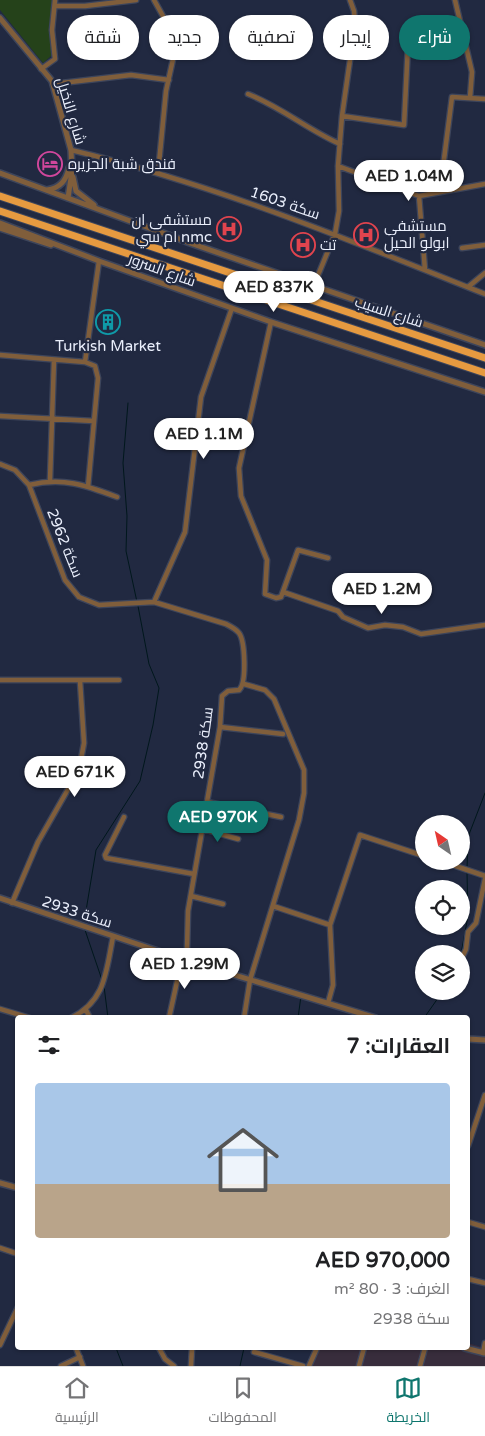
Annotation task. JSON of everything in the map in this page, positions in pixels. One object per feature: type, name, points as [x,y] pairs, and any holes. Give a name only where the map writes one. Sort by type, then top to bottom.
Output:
[{"type":"highway","name":"شارع السيب","points":[[0,196],[485,358]]},
{"type":"highway","name":"شارع السيب","points":[[0,211],[485,373]]},
{"type":"street","points":[[41,69],[55,59],[52,30],[55,0]]},
{"type":"street","points":[[55,6],[85,6],[136,0]]},
{"type":"street","points":[[154,0],[177,41],[169,80],[158,172]]},
{"type":"street","points":[[314,285],[335,234],[338,210],[338,166],[342,116],[354,25],[354,11],[350,0]]},
{"type":"street","points":[[455,0],[472,72],[470,98]]},
{"type":"street","name":"شارع النخيل","points":[[0,18],[53,84],[71,150],[72,171],[68,198]]},
{"type":"street","points":[[342,116],[404,125],[407,60]]},
{"type":"street","points":[[53,84],[131,75],[169,80]]},
{"type":"street","points":[[248,94],[274,106],[318,134],[340,144]]},
{"type":"street","points":[[444,191],[443,167],[452,97],[485,99]]},
{"type":"street","name":"سكة 1603","points":[[71,150],[158,172],[335,234],[485,294]]},
{"type":"street","points":[[45,190],[54,189],[63,182],[72,161]]},
{"type":"street","points":[[338,166],[419,196],[485,184]]},
{"type":"street","points":[[72,171],[74,186],[80,196],[112,214]]},
{"type":"street","points":[[0,173],[485,345]]},
{"type":"street","points":[[419,196],[425,270]]},
{"type":"street","name":"شارع السرور","points":[[0,223],[99,261],[270,322],[485,392]]},
{"type":"street","name":"شارع السرور","points":[[0,228],[59,246]]},
{"type":"street","points":[[462,248],[485,245]]},
{"type":"street","points":[[85,362],[99,261]]},
{"type":"street","points":[[468,287],[485,273]]},
{"type":"street","points":[[154,602],[185,532],[201,397],[232,308]]},
{"type":"street","points":[[270,322],[239,468],[242,496],[267,560],[264,591],[279,598],[283,592],[298,550],[328,558]]},
{"type":"street","points":[[0,355],[85,362],[95,366],[98,378],[88,486]]},
{"type":"street","points":[[50,480],[54,360]]},
{"type":"street","points":[[0,416],[94,420]]},
{"type":"street","name":"سكة 2962","points":[[0,464],[15,470],[28,485],[64,580],[79,597],[98,605],[154,602],[226,624],[239,633],[242,646],[244,684]]},
{"type":"street","points":[[28,485],[50,480],[88,486],[117,497]]},
{"type":"street","points":[[283,592],[338,611],[343,617],[368,628],[385,625],[403,627],[421,634],[485,625]]},
{"type":"street","points":[[0,680],[120,680]]},
{"type":"street","points":[[12,903],[38,842],[79,770],[84,743],[80,681]]},
{"type":"street","points":[[244,684],[265,690],[274,699],[304,770],[304,793],[299,820],[250,980],[244,1015]]},
{"type":"street","name":"سكة 2938","points":[[170,1015],[182,959],[187,949],[194,874],[220,727],[222,696],[228,691],[239,690],[244,684]]},
{"type":"street","points":[[220,727],[283,734]]},
{"type":"street","points":[[207,802],[281,817]]},
{"type":"street","points":[[124,817],[105,855],[106,858],[194,874]]},
{"type":"street","points":[[203,829],[238,839]]},
{"type":"street","points":[[328,1003],[333,985],[330,925],[360,835],[415,853]]},
{"type":"street","points":[[466,870],[485,877],[476,923],[468,932],[466,945]]},
{"type":"street","points":[[191,896],[223,904]]},
{"type":"street","name":"سكة 2933","points":[[0,898],[113,937],[328,1003],[356,1014]]},
{"type":"street","points":[[273,906],[330,925]]},
{"type":"street","points":[[77,1015],[94,1003],[102,989],[113,937]]},
{"type":"street","points":[[0,1009],[20,1015]]},
{"type":"street","points":[[86,1010],[88,1015]]},
{"type":"street","points":[[470,1039],[485,1040]]},
{"type":"street","points":[[470,1140],[485,1095]]},
{"type":"street","points":[[0,1183],[15,1187]]},
{"type":"street","points":[[470,1223],[485,1227]]},
{"type":"street","points":[[0,1248],[15,1253]]},
{"type":"street","points":[[470,1279],[485,1283]]},
{"type":"street","points":[[1,1341],[15,1313]]},
{"type":"street","points":[[470,1349],[484,1353],[485,1343]]},
{"type":"street","points":[[77,1350],[83,1366]]},
{"type":"street","points":[[160,1350],[165,1359],[174,1366]]},
{"type":"street","points":[[191,1366],[192,1350]]},
{"type":"street","points":[[309,1366],[316,1350]]},
{"type":"street","points":[[359,1366],[363,1350]]},
{"type":"street","points":[[420,1366],[424,1350]]},
{"type":"street","points":[[254,1352],[303,1366]]},
{"type":"street","points":[[61,1366],[80,1357]]},
{"type":"shaded area","points":[[470,1344],[485,1348],[485,1366],[307,1366],[314,1350],[470,1350]]},
{"type":"green space","points":[[0,0],[54,0],[51,56],[43,63],[0,10]]},
{"type":"waterway","points":[[128,403],[123,463],[127,516],[126,551],[137,602]]},
{"type":"waterway","points":[[84,923],[96,850],[140,781],[153,725],[159,688],[149,664],[138,606]]},
{"type":"waterway","points":[[470,832],[485,793]]},
{"type":"waterway","points":[[463,945],[468,916],[467,873]]},
{"type":"waterway","points":[[85,930],[102,980]]},
{"type":"waterway","points":[[104,986],[108,1015]]},
{"type":"waterway","points":[[298,1015],[301,996]]},
{"type":"waterway","points":[[426,1015],[437,1000]]},
{"type":"waterway","points":[[117,1350],[123,1366]]},
{"type":"waterway","points":[[240,1366],[244,1350]]},
{"type":"place","name":"فندق شبة الجزيره","points":[[50,164]]},
{"type":"place","name":"مستشفى ان ام سي nmc","points":[[229,229]]},
{"type":"place","name":"مستشفى ابولو الحيل","points":[[366,235]]},
{"type":"place","name":"تت","points":[[303,245]]},
{"type":"place","name":"Turkish Market","points":[[108,322]]}]
